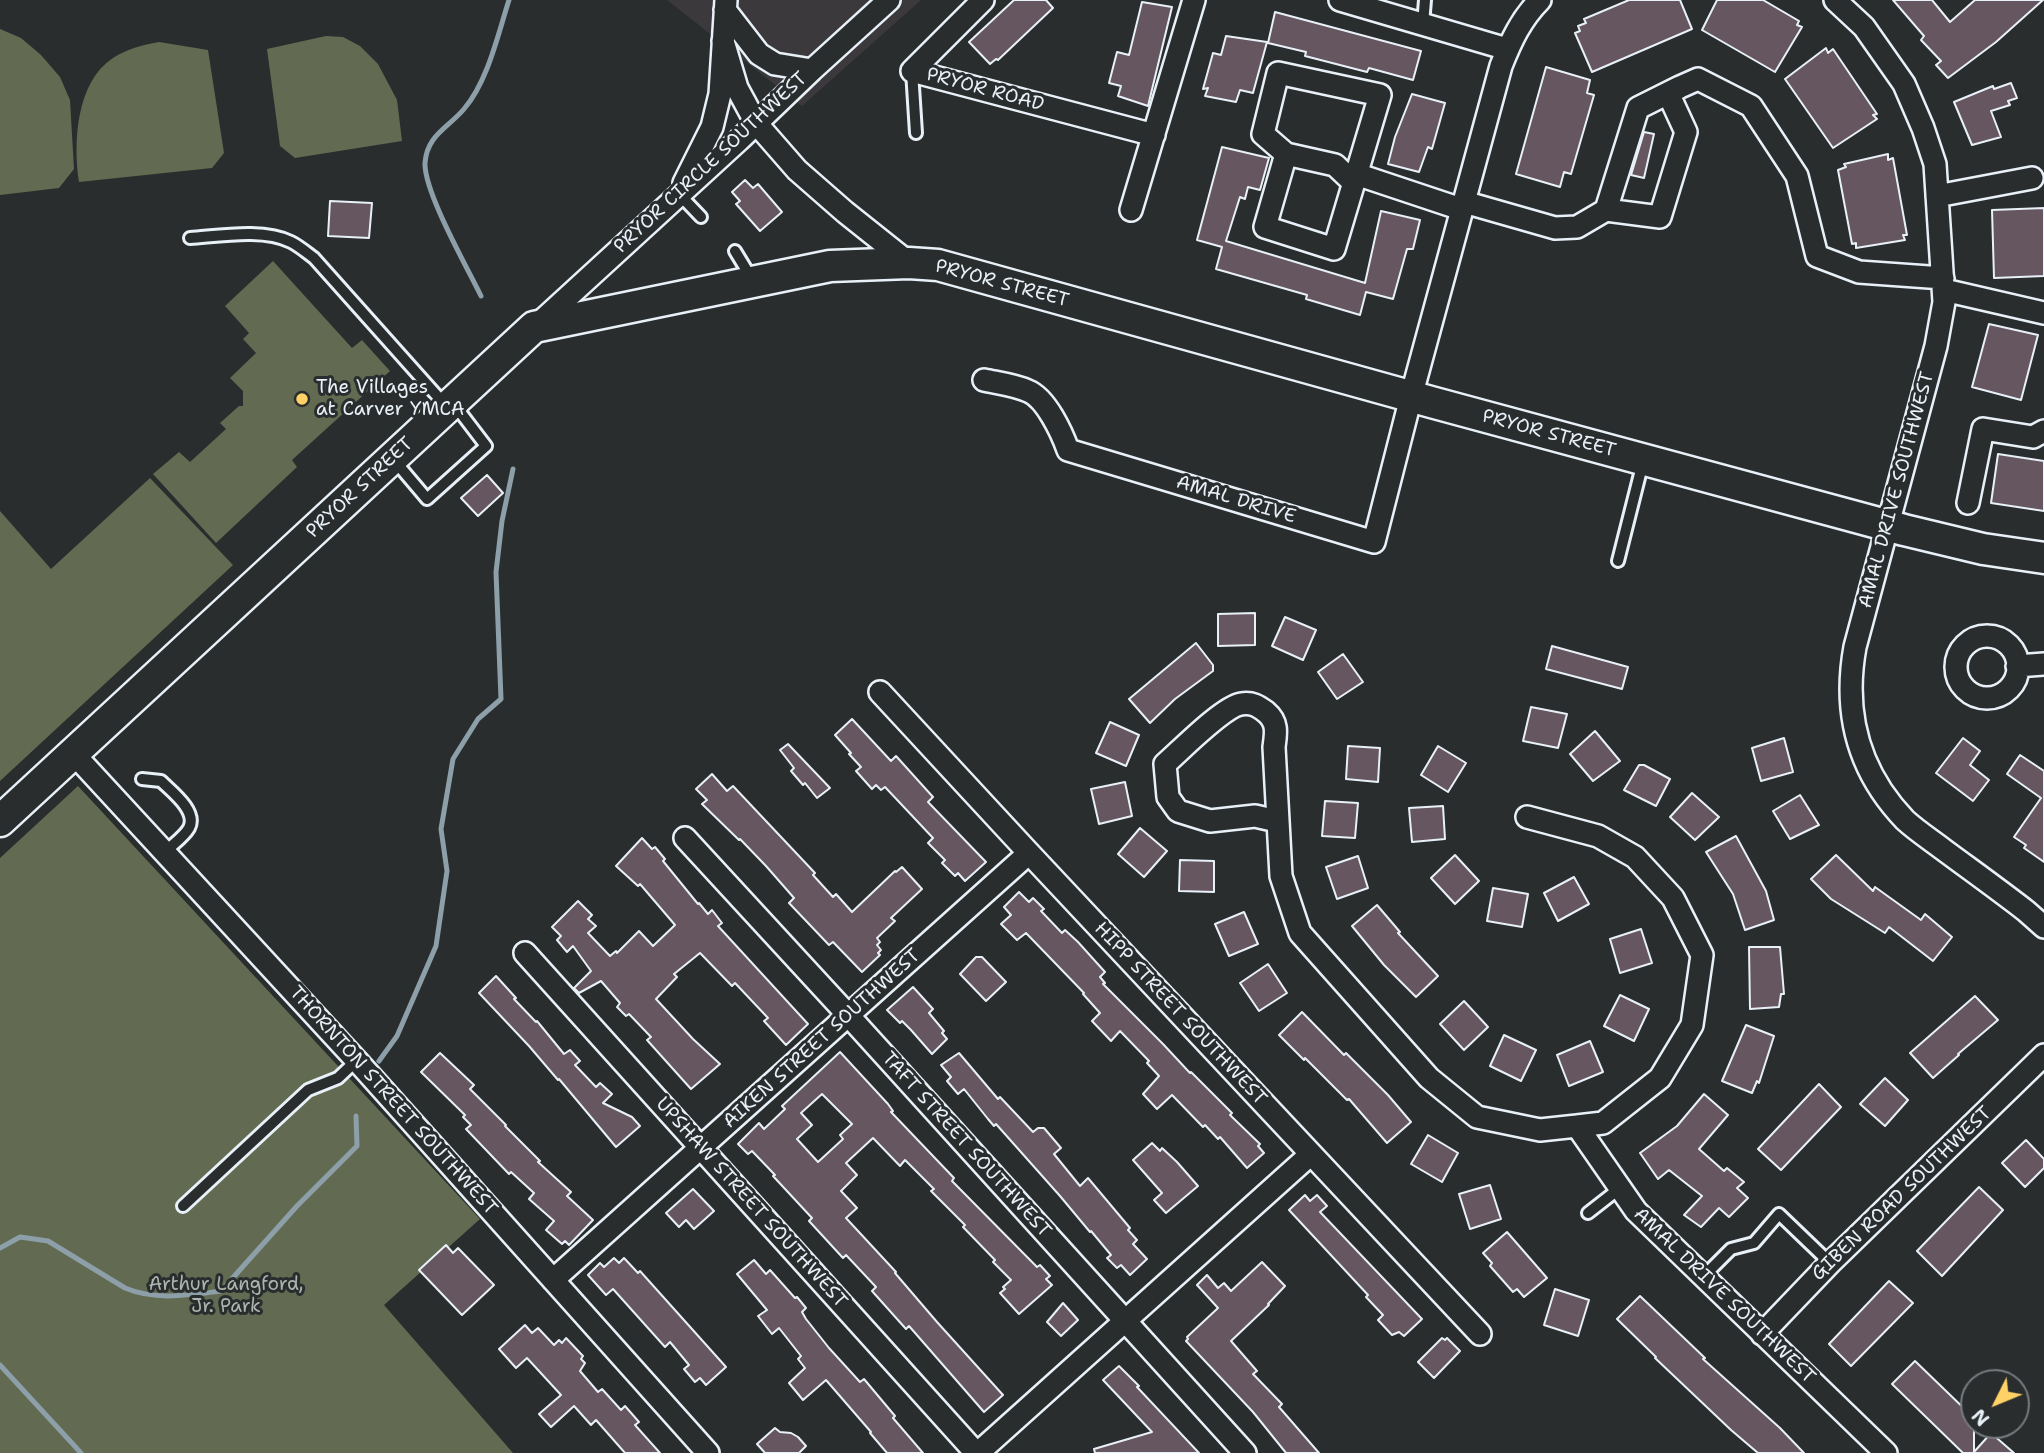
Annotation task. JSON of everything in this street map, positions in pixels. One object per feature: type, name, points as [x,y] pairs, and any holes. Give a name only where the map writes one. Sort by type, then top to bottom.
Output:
[{"type":"main road","name":"PRYOR STREET","points":[[0,821],[534,327],[831,265],[938,265],[1410,397],[1888,525],[1983,549],[2044,558]]},
{"type":"street","name":"PRYOR CIRCLE SOUTHWEST","points":[[534,327],[889,0]]},
{"type":"street","name":"PRYOR ROAD","points":[[982,0],[912,71],[1154,135]]},
{"type":"street","points":[[1130,210],[1194,0]]},
{"type":"street","points":[[1340,0],[1507,49]]},
{"type":"street","points":[[1410,397],[1500,65],[1527,13],[1540,0]]},
{"type":"street","name":"AMAL DRIVE SOUTHWEST","points":[[1835,0],[1864,27],[1904,84],[1923,128],[1935,164],[1944,302],[1936,346],[1855,647],[1850,676],[1853,723],[1867,768],[1885,797],[1908,822],[2044,927]]},
{"type":"street","points":[[726,5],[759,54],[775,64],[812,70]]},
{"type":"street","points":[[679,194],[712,127],[720,94],[726,5]]},
{"type":"street","points":[[723,41],[737,88],[756,123],[797,170],[909,263]]},
{"type":"street","points":[[1286,154],[1265,227],[1334,249],[1355,178],[1380,95],[1278,73],[1263,134],[1286,154],[1335,165],[1355,178],[1555,228],[1577,227],[1606,210],[1660,216],[1686,132],[1668,93]]},
{"type":"street","points":[[1606,210],[1638,108],[1698,79],[1751,106],[1797,176],[1817,256],[1859,272],[1943,284],[2044,313]]},
{"type":"street","points":[[1937,196],[2032,178]]},
{"type":"street","name":"AMAL DRIVE","points":[[984,380],[1031,391],[1049,411],[1068,450],[1374,542],[1410,397]]},
{"type":"street","points":[[1968,503],[1983,429],[2033,437],[2044,431]]},
{"type":"street","points":[[2017,666],[2044,664]]},
{"type":"street","name":"HIPP STREET SOUTHWEST","points":[[880,692],[1480,1334]]},
{"type":"street","points":[[1277,821],[1255,816],[1209,821],[1178,811],[1168,797],[1165,764],[1224,712],[1241,704],[1256,705],[1270,716],[1277,729],[1274,747],[1281,876],[1300,933],[1429,1078],[1478,1117],[1539,1130],[1603,1123],[1660,1078],[1692,1025],[1702,955],[1674,898],[1636,857],[1598,836],[1527,817]]},
{"type":"street","name":"THORNTON STREET SOUTHWEST","points":[[73,753],[357,1060],[708,1453]]},
{"type":"street","name":"TAFT STREET SOUTHWEST","points":[[685,838],[1244,1453]]},
{"type":"street","name":"AIKEN STREET SOUTHWEST","points":[[554,1280],[1028,853]]},
{"type":"street","name":"UPSHAW STREET SOUTHWEST","points":[[525,953],[977,1453]]},
{"type":"street","name":"GIBEN ROAD SOUTHWEST","points":[[1762,1334],[1830,1263],[2044,1055]]},
{"type":"street","name":"AMAL DRIVE SOUTHWEST","points":[[1577,1126],[1636,1212],[1886,1453]]},
{"type":"street","points":[[977,1453],[1311,1154]]},
{"type":"lane","points":[[1423,24],[1425,0]]},
{"type":"lane","points":[[912,71],[916,133]]},
{"type":"lane","points":[[679,194],[701,217]]},
{"type":"lane","points":[[190,238],[232,234],[269,235],[290,241],[314,258],[486,446],[427,499],[392,458]]},
{"type":"lane","points":[[736,251],[754,281]]},
{"type":"lane","points":[[1618,561],[1643,459]]},
{"type":"lane","points":[[142,779],[161,781],[188,810],[191,819],[189,828],[165,852]]},
{"type":"lane","points":[[183,1206],[309,1090],[338,1078],[357,1060]]},
{"type":"lane","points":[[1588,1213],[1620,1188]]},
{"type":"lane","points":[[1703,1277],[1731,1249],[1754,1242],[1779,1214],[1830,1263]]},
{"type":"shaded area","points":[[667,0],[921,0],[802,106]]},
{"type":"green space","points":[[0,29],[21,38],[41,55],[60,77],[70,100],[74,169],[59,188],[0,195]]},
{"type":"green space","points":[[326,36],[343,37],[360,46],[378,64],[397,100],[402,141],[295,158],[280,146],[267,49]]},
{"type":"green space","points":[[159,42],[208,50],[224,153],[212,168],[79,182],[77,132],[84,97],[91,82],[101,69],[118,55]]},
{"type":"green space","name":"The Villages at Carver YMCA","points":[[273,261],[352,348],[362,340],[390,371],[292,460],[297,467],[216,543],[153,474],[179,452],[190,462],[226,429],[220,423],[239,406],[243,406],[243,391],[230,378],[256,353],[243,339],[249,333],[225,306]]},
{"type":"green space","points":[[150,478],[233,565],[0,781],[0,511],[51,569]]},
{"type":"green space","name":"Arthur Langford, Jr. Park","points":[[78,786],[480,1219],[384,1305],[513,1453],[0,1453],[0,858]]},
{"type":"building","points":[[1014,0],[1046,0],[1053,8],[998,60],[990,64],[969,42]]},
{"type":"building","points":[[1629,0],[1680,0],[1692,29],[1592,72],[1575,33],[1580,31],[1578,26],[1586,23],[1584,19]]},
{"type":"building","points":[[1717,0],[1763,0],[1799,21],[1797,25],[1802,27],[1775,72],[1702,30]]},
{"type":"building","points":[[1893,0],[1932,0],[1950,22],[1975,0],[2043,0],[1996,42],[1948,78],[1936,65],[1941,61],[1921,40],[1924,36]]},
{"type":"building","points":[[1142,2],[1172,7],[1148,106],[1118,96],[1121,86],[1109,83],[1117,52],[1129,55]]},
{"type":"building","points":[[1275,12],[1421,51],[1413,80],[1369,68],[1367,72],[1268,43]]},
{"type":"building","points":[[1226,36],[1267,42],[1253,93],[1240,90],[1236,102],[1205,96],[1208,88],[1203,89],[1213,53],[1221,55]]},
{"type":"building","points":[[1826,48],[1828,53],[1833,49],[1877,114],[1873,115],[1877,119],[1833,148],[1785,79]]},
{"type":"building","points":[[1546,67],[1590,80],[1587,93],[1594,95],[1571,174],[1564,172],[1560,187],[1516,174]]},
{"type":"building","points":[[2011,83],[2017,98],[2008,101],[2010,105],[1991,111],[2001,137],[1972,145],[1954,102],[1993,86],[1994,89]]},
{"type":"building","points":[[1412,94],[1445,103],[1432,149],[1428,147],[1419,172],[1388,164],[1395,137]]},
{"type":"building","points":[[1644,132],[1654,134],[1644,178],[1631,175]]},
{"type":"building","points":[[1222,147],[1269,158],[1260,190],[1248,187],[1245,199],[1240,197],[1226,241],[1365,283],[1381,211],[1420,220],[1413,249],[1407,249],[1393,299],[1366,292],[1360,315],[1306,299],[1307,295],[1216,269],[1222,247],[1197,240]]},
{"type":"building","points":[[1888,154],[1888,160],[1893,158],[1907,235],[1903,235],[1905,240],[1856,248],[1856,243],[1852,244],[1838,170],[1846,167],[1844,164]]},
{"type":"building","points":[[745,180],[753,188],[758,184],[782,212],[760,231],[736,204],[740,201],[732,192]]},
{"type":"building","points":[[330,201],[372,203],[369,238],[328,236]]},
{"type":"building","points":[[2044,208],[2044,276],[1994,278],[1992,210]]},
{"type":"building","points":[[1989,324],[2038,335],[2021,400],[1972,387]]},
{"type":"building","points":[[1998,454],[2044,461],[2044,511],[1991,503]]},
{"type":"building","points":[[487,475],[503,493],[478,516],[461,498]]},
{"type":"building","points":[[1255,613],[1255,645],[1218,646],[1218,614]]},
{"type":"building","points":[[1285,617],[1316,630],[1303,660],[1272,646]]},
{"type":"building","points":[[1196,643],[1213,665],[1213,671],[1175,699],[1150,723],[1129,699]]},
{"type":"building","points":[[1552,646],[1628,667],[1622,689],[1546,669]]},
{"type":"building","points":[[1343,654],[1363,682],[1337,699],[1318,672]]},
{"type":"building","points":[[1531,707],[1567,714],[1558,748],[1523,741]]},
{"type":"building","points":[[852,719],[891,761],[896,756],[933,797],[928,802],[986,862],[965,881],[958,873],[955,876],[942,863],[945,860],[928,843],[933,838],[885,787],[881,790],[876,785],[872,789],[856,771],[861,767],[835,735]]},
{"type":"building","points":[[1110,722],[1139,735],[1126,766],[1096,753]]},
{"type":"building","points":[[1595,731],[1620,761],[1593,781],[1570,754]]},
{"type":"building","points":[[1784,738],[1793,772],[1761,781],[1752,748]]},
{"type":"building","points":[[1963,738],[1980,751],[1970,765],[1989,780],[1973,801],[1936,773]]},
{"type":"building","points":[[788,744],[830,788],[817,798],[791,771],[794,768],[780,750]]},
{"type":"building","points":[[1348,746],[1380,748],[1378,782],[1346,779]]},
{"type":"building","points":[[1438,746],[1466,763],[1448,792],[1421,775]]},
{"type":"building","points":[[2020,755],[2044,771],[2044,862],[2014,837],[2041,798],[2007,774]]},
{"type":"building","points":[[1639,765],[1670,779],[1656,806],[1624,790]]},
{"type":"building","points":[[712,774],[727,791],[733,786],[815,873],[813,875],[833,897],[836,894],[852,912],[902,867],[922,889],[891,918],[895,921],[877,938],[880,942],[877,945],[881,950],[878,953],[880,955],[862,972],[833,942],[829,945],[789,903],[794,898],[766,866],[702,804],[707,800],[696,789]]},
{"type":"building","points":[[1125,782],[1132,816],[1099,824],[1091,789]]},
{"type":"building","points":[[1692,793],[1719,817],[1695,840],[1670,817]]},
{"type":"building","points":[[1800,795],[1819,825],[1790,839],[1773,811]]},
{"type":"building","points":[[1325,801],[1358,803],[1355,838],[1322,836]]},
{"type":"building","points":[[1443,806],[1445,839],[1412,842],[1409,808]]},
{"type":"building","points":[[1140,828],[1167,851],[1144,877],[1118,854]]},
{"type":"building","points":[[1736,836],[1766,891],[1774,920],[1745,930],[1733,894],[1706,852]]},
{"type":"building","points":[[642,838],[652,849],[655,847],[698,904],[708,914],[712,910],[722,923],[718,926],[808,1024],[786,1045],[764,1021],[768,1018],[735,983],[732,986],[700,953],[674,974],[677,977],[656,999],[720,1064],[691,1089],[647,1040],[651,1037],[629,1014],[626,1016],[617,1007],[620,1003],[601,981],[579,993],[574,988],[591,971],[573,946],[567,952],[557,940],[561,936],[552,927],[578,901],[592,915],[588,919],[596,926],[588,933],[610,956],[616,951],[617,953],[639,931],[653,946],[675,925],[640,884],[638,886],[616,866]]},
{"type":"building","points":[[1455,855],[1479,881],[1455,904],[1431,878]]},
{"type":"building","points":[[1836,855],[1873,891],[1875,887],[1921,920],[1925,914],[1952,937],[1933,961],[1889,927],[1885,933],[1831,899],[1811,879]]},
{"type":"building","points":[[1358,856],[1368,888],[1337,899],[1326,867]]},
{"type":"building","points":[[1180,860],[1214,861],[1214,892],[1179,891]]},
{"type":"building","points":[[1574,877],[1589,904],[1558,921],[1544,893]]},
{"type":"building","points":[[1493,888],[1528,894],[1522,927],[1487,921]]},
{"type":"building","points":[[1019,892],[1029,902],[1033,898],[1044,909],[1041,911],[1062,933],[1065,930],[1078,942],[1105,972],[1100,977],[1105,983],[1103,984],[1260,1144],[1258,1146],[1264,1153],[1247,1168],[1220,1137],[1218,1139],[1205,1125],[1203,1127],[1172,1095],[1157,1109],[1143,1094],[1159,1076],[1147,1063],[1149,1061],[1120,1031],[1111,1041],[1092,1021],[1100,1013],[1084,993],[1026,933],[1017,940],[1001,924],[1011,915],[1004,907]]},
{"type":"building","points":[[1377,905],[1400,932],[1398,933],[1438,976],[1416,997],[1384,965],[1352,926]]},
{"type":"building","points":[[1244,912],[1258,944],[1229,956],[1215,924]]},
{"type":"building","points":[[1641,929],[1652,963],[1620,973],[1610,939]]},
{"type":"building","points":[[1749,947],[1780,947],[1784,994],[1781,994],[1779,1007],[1750,1009]]},
{"type":"building","points":[[976,957],[982,957],[1006,982],[986,1001],[960,974]]},
{"type":"building","points":[[1268,964],[1287,993],[1259,1011],[1240,983]]},
{"type":"building","points":[[496,976],[564,1054],[570,1050],[580,1061],[575,1065],[596,1087],[600,1083],[612,1094],[603,1103],[632,1117],[640,1126],[616,1147],[559,1079],[479,993]]},
{"type":"building","points":[[913,987],[933,1009],[929,1013],[947,1039],[932,1054],[902,1021],[900,1023],[887,1010]]},
{"type":"building","points":[[1620,995],[1649,1009],[1634,1041],[1604,1026]]},
{"type":"building","points":[[1975,996],[1998,1020],[1933,1078],[1910,1053]]},
{"type":"building","points":[[1464,1001],[1488,1027],[1464,1050],[1440,1024]]},
{"type":"building","points":[[1302,1012],[1388,1095],[1411,1122],[1387,1143],[1349,1099],[1279,1035]]},
{"type":"building","points":[[1746,1025],[1774,1036],[1759,1083],[1757,1081],[1752,1093],[1722,1081]]},
{"type":"building","points":[[1504,1035],[1536,1050],[1521,1081],[1490,1066]]},
{"type":"building","points":[[1590,1041],[1603,1072],[1569,1086],[1557,1055]]},
{"type":"building","points":[[840,1052],[888,1104],[893,1111],[891,1112],[954,1178],[952,1181],[1037,1267],[1040,1265],[1050,1276],[1046,1279],[1052,1285],[1019,1314],[1000,1293],[1011,1280],[963,1227],[965,1225],[931,1191],[934,1189],[905,1160],[900,1166],[873,1138],[846,1163],[857,1175],[841,1191],[857,1208],[846,1218],[1003,1395],[984,1412],[909,1326],[906,1329],[872,1291],[876,1287],[846,1255],[843,1258],[809,1221],[812,1218],[773,1176],[775,1175],[752,1151],[748,1154],[738,1144],[759,1123],[764,1129],[785,1109],[782,1106]],"holes":[[[822,1094],[852,1124],[840,1135],[843,1139],[818,1162],[797,1139],[812,1125],[801,1113]]]},
{"type":"building","points":[[440,1053],[474,1085],[470,1089],[540,1161],[538,1162],[571,1192],[567,1196],[593,1220],[569,1245],[565,1241],[562,1244],[546,1230],[554,1221],[529,1199],[534,1193],[511,1172],[509,1174],[466,1129],[471,1125],[463,1117],[465,1115],[421,1072]]},
{"type":"building","points":[[959,1053],[998,1099],[1000,1097],[1033,1132],[1044,1128],[1061,1148],[1054,1154],[1080,1186],[1088,1178],[1130,1228],[1128,1230],[1137,1240],[1133,1244],[1147,1259],[1130,1275],[1121,1265],[1117,1268],[1107,1258],[1111,1255],[1091,1231],[996,1124],[994,1126],[964,1089],[958,1094],[947,1081],[951,1077],[941,1065]]},
{"type":"building","points":[[1885,1078],[1908,1100],[1885,1126],[1860,1104]]},
{"type":"building","points":[[1819,1084],[1841,1107],[1781,1170],[1758,1149]]},
{"type":"building","points":[[1704,1094],[1728,1115],[1699,1149],[1724,1171],[1727,1168],[1744,1182],[1737,1188],[1748,1198],[1729,1217],[1719,1208],[1701,1227],[1684,1215],[1702,1196],[1669,1170],[1658,1179],[1640,1153],[1677,1126]]},
{"type":"building","points":[[1428,1135],[1458,1153],[1442,1182],[1411,1164]]},
{"type":"building","points":[[2026,1140],[2044,1159],[2044,1168],[2025,1187],[2002,1163]]},
{"type":"building","points":[[1152,1143],[1177,1162],[1198,1186],[1166,1213],[1154,1200],[1162,1193],[1133,1160]]},
{"type":"building","points":[[1490,1185],[1501,1219],[1470,1229],[1459,1194]]},
{"type":"building","points":[[1979,1187],[2003,1210],[1942,1276],[1917,1251]]},
{"type":"building","points":[[693,1189],[714,1211],[694,1229],[686,1220],[679,1227],[666,1213]]},
{"type":"building","points":[[1305,1195],[1310,1201],[1317,1195],[1327,1206],[1320,1212],[1422,1319],[1404,1336],[1399,1332],[1392,1335],[1378,1320],[1383,1315],[1366,1297],[1368,1295],[1289,1210]]},
{"type":"building","points":[[1507,1232],[1547,1278],[1524,1297],[1517,1289],[1513,1292],[1490,1266],[1492,1263],[1483,1253]]},
{"type":"building","points":[[446,1245],[453,1253],[458,1248],[494,1285],[462,1315],[419,1270]]},
{"type":"building","points":[[614,1258],[619,1263],[624,1258],[638,1273],[640,1271],[726,1367],[706,1385],[700,1378],[695,1382],[684,1369],[689,1365],[670,1342],[665,1347],[613,1289],[606,1295],[588,1275],[600,1263],[604,1267]]},
{"type":"building","points":[[754,1260],[766,1274],[770,1270],[795,1298],[797,1297],[806,1308],[802,1312],[806,1319],[829,1348],[860,1382],[864,1379],[923,1453],[887,1453],[826,1380],[803,1400],[789,1383],[805,1368],[798,1359],[801,1356],[779,1328],[772,1334],[758,1316],[767,1310],[737,1274]]},
{"type":"building","points":[[1262,1262],[1285,1286],[1231,1341],[1257,1371],[1253,1374],[1282,1404],[1279,1407],[1319,1453],[1286,1453],[1253,1412],[1186,1341],[1218,1308],[1197,1285],[1207,1275],[1218,1288],[1224,1283],[1231,1291]]},
{"type":"building","points":[[1889,1281],[1913,1303],[1851,1366],[1829,1344]]},
{"type":"building","points":[[1555,1289],[1589,1300],[1578,1336],[1544,1325]]},
{"type":"building","points":[[1640,1296],[1804,1453],[1758,1453],[1655,1358],[1617,1319]]},
{"type":"building","points":[[1063,1303],[1078,1320],[1061,1336],[1047,1322]]},
{"type":"building","points":[[525,1325],[532,1333],[538,1328],[554,1345],[559,1340],[562,1343],[566,1338],[583,1356],[581,1359],[585,1363],[580,1371],[598,1392],[602,1389],[621,1410],[625,1406],[639,1422],[635,1425],[660,1453],[625,1453],[596,1420],[591,1425],[574,1406],[551,1427],[539,1414],[561,1395],[527,1358],[516,1368],[499,1349]]},
{"type":"building","points":[[1442,1338],[1447,1338],[1460,1351],[1434,1378],[1418,1362]]},
{"type":"building","points":[[1915,1361],[1960,1404],[1960,1439],[1974,1439],[1974,1452],[1986,1439],[1998,1439],[2014,1453],[1963,1453],[1892,1384]]},
{"type":"building","points":[[1119,1366],[1199,1453],[1095,1453],[1094,1449],[1152,1432],[1103,1380]]},
{"type":"building","points":[[775,1428],[798,1437],[806,1446],[799,1453],[765,1453],[757,1444]]},
{"type":"waterway","points":[[481,296],[431,192],[425,163],[434,139],[464,109],[480,85],[509,0]]},
{"type":"waterway","points":[[379,1061],[397,1036],[436,946],[447,871],[441,829],[453,759],[478,719],[501,699],[496,572],[502,521],[513,469]]},
{"type":"waterway","points":[[0,1248],[20,1237],[48,1241],[125,1288],[149,1295],[173,1296],[221,1291],[297,1206],[357,1146],[356,1116]]},
{"type":"waterway","points":[[0,1365],[81,1453]]},
{"type":"place","name":"The Villages at Carver YMCA","points":[[302,399]]}]
